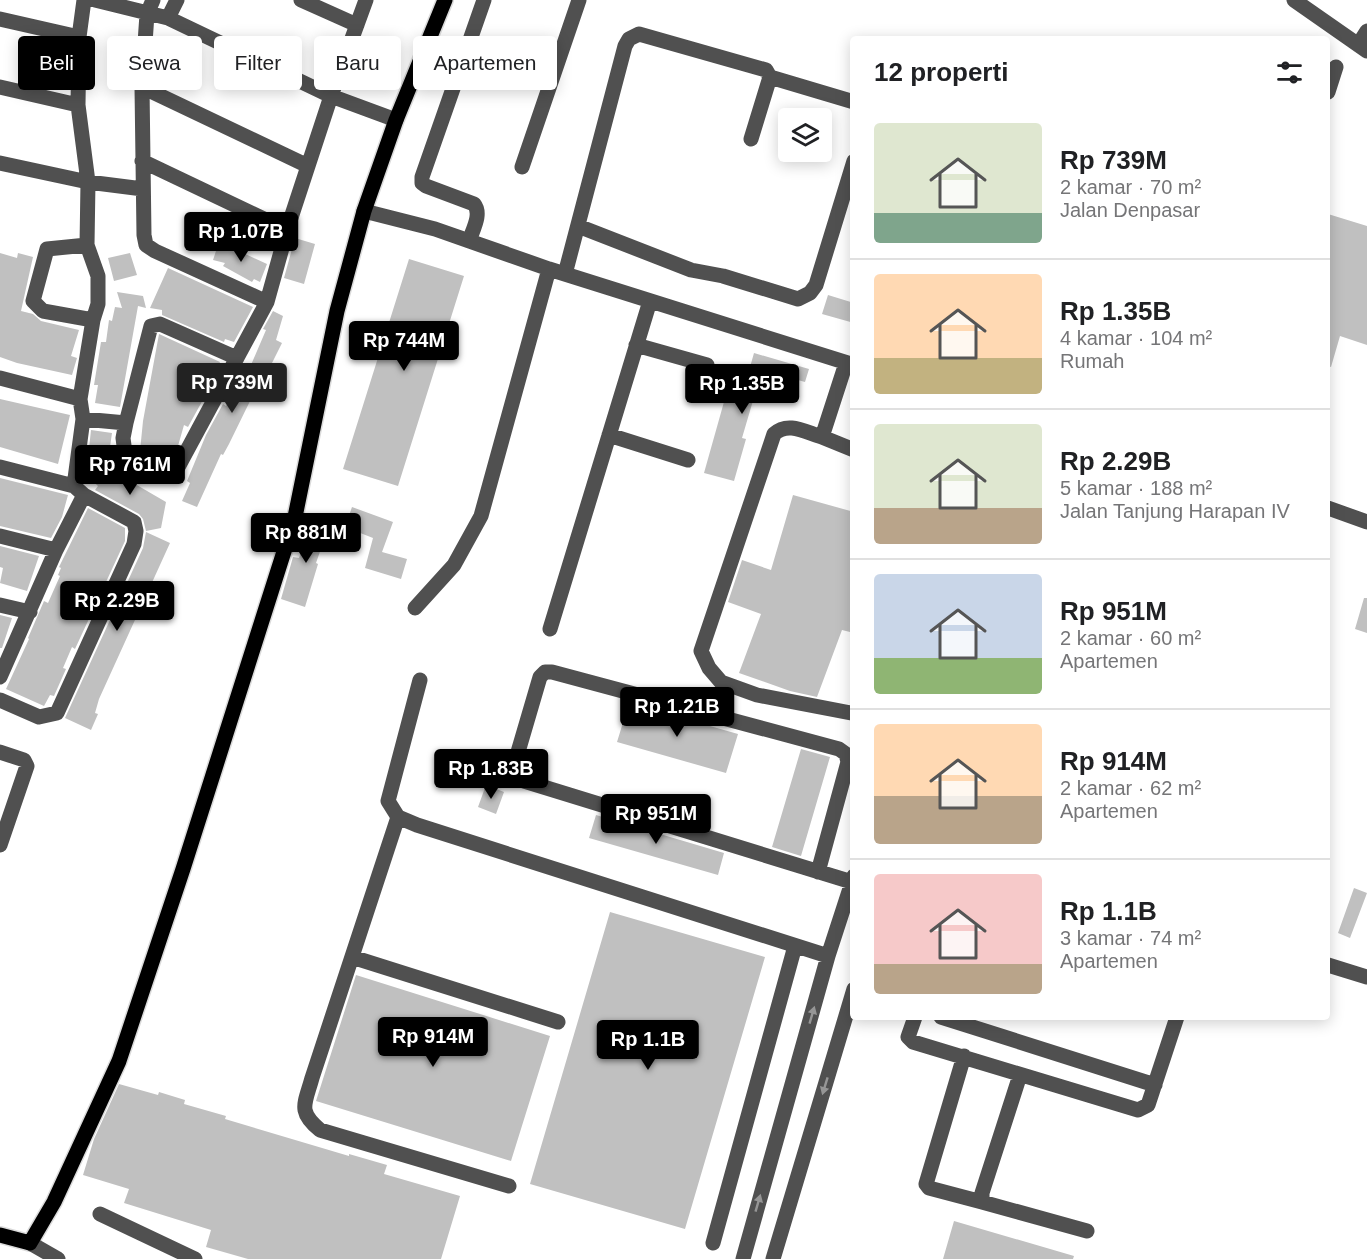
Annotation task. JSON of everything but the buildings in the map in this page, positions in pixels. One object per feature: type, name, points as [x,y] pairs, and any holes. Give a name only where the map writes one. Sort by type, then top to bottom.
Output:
[{"type":"main road","points":[[0,1235],[30,1243],[54,1202],[119,1061],[295,517],[337,311],[364,211],[396,120],[445,0]]},
{"type":"street","points":[[79,36],[84,0]]},
{"type":"street","points":[[94,0],[150,7],[168,18],[331,96],[396,120]]},
{"type":"street","points":[[168,18],[177,0]]},
{"type":"street","points":[[301,0],[357,25]]},
{"type":"street","points":[[237,358],[160,324],[151,326],[126,423],[123,438],[125,453],[150,469],[164,472],[177,469],[237,358],[267,302],[287,230],[365,0]]},
{"type":"street","points":[[469,241],[478,214],[477,207],[426,186],[422,183],[422,177],[484,0]]},
{"type":"street","points":[[522,167],[579,0]]},
{"type":"street","points":[[1294,0],[1363,48],[1367,31]]},
{"type":"street","points":[[147,36],[150,7]]},
{"type":"street","points":[[0,19],[75,36]]},
{"type":"street","points":[[565,274],[625,46],[629,39],[639,34],[766,70],[770,77],[850,101]]},
{"type":"street","points":[[1330,86],[1336,67]]},
{"type":"street","points":[[750,140],[770,77]]},
{"type":"street","points":[[0,87],[78,105]]},
{"type":"street","points":[[1,672],[30,612],[79,491],[83,419],[80,399],[93,320],[98,304],[98,276],[87,245],[88,182],[78,105],[78,90]]},
{"type":"street","points":[[142,90],[142,162],[146,245],[267,302]]},
{"type":"street","points":[[148,90],[308,166]]},
{"type":"street","points":[[142,162],[287,230]]},
{"type":"street","points":[[0,163],[88,182],[143,189]]},
{"type":"street","points":[[578,226],[691,270],[723,276],[798,299],[810,293],[816,285],[850,174]]},
{"type":"street","points":[[364,211],[435,229],[565,274],[850,364],[822,437]]},
{"type":"street","points":[[87,245],[47,249],[33,301],[43,311],[93,320]]},
{"type":"street","points":[[415,608],[454,565],[481,516],[549,268]]},
{"type":"street","points":[[550,629],[650,301]]},
{"type":"street","points":[[636,345],[707,365]]},
{"type":"street","points":[[0,378],[80,399]]},
{"type":"street","points":[[83,419],[126,423]]},
{"type":"street","points":[[850,448],[788,426],[774,434],[701,651],[709,668],[721,681],[757,695],[850,713]]},
{"type":"street","points":[[609,435],[688,460]]},
{"type":"street","points":[[0,466],[79,491],[134,522],[136,531],[134,544],[57,713],[39,717],[0,700]]},
{"type":"street","points":[[1330,509],[1367,522]]},
{"type":"street","points":[[0,536],[56,550]]},
{"type":"street","points":[[0,605],[30,612]]},
{"type":"street","points":[[818,872],[848,762],[846,754],[839,749],[552,672],[545,672],[540,677],[513,769],[516,776],[524,781],[818,872],[850,878]]},
{"type":"street","points":[[420,680],[388,801],[398,818],[828,956]]},
{"type":"street","points":[[0,752],[24,760],[27,766],[0,845]]},
{"type":"street","points":[[398,818],[304,1108],[307,1120],[320,1130],[509,1186]]},
{"type":"street","points":[[742,1259],[828,956],[850,888]]},
{"type":"street","points":[[713,1244],[795,946]]},
{"type":"street","points":[[352,957],[558,1022]]},
{"type":"street","points":[[1330,966],[1367,977]]},
{"type":"street","points":[[773,1259],[850,1000]]},
{"type":"street","points":[[914,1020],[908,1036],[909,1040],[1138,1110],[1148,1105],[1176,1020]]},
{"type":"street","points":[[950,1020],[1155,1085]]},
{"type":"street","points":[[964,1056],[926,1184],[929,1188],[1087,1231]]},
{"type":"street","points":[[982,1202],[982,1193],[1020,1075]]},
{"type":"street","points":[[100,1214],[195,1259]]},
{"type":"street","points":[[30,1243],[58,1259]]}]
